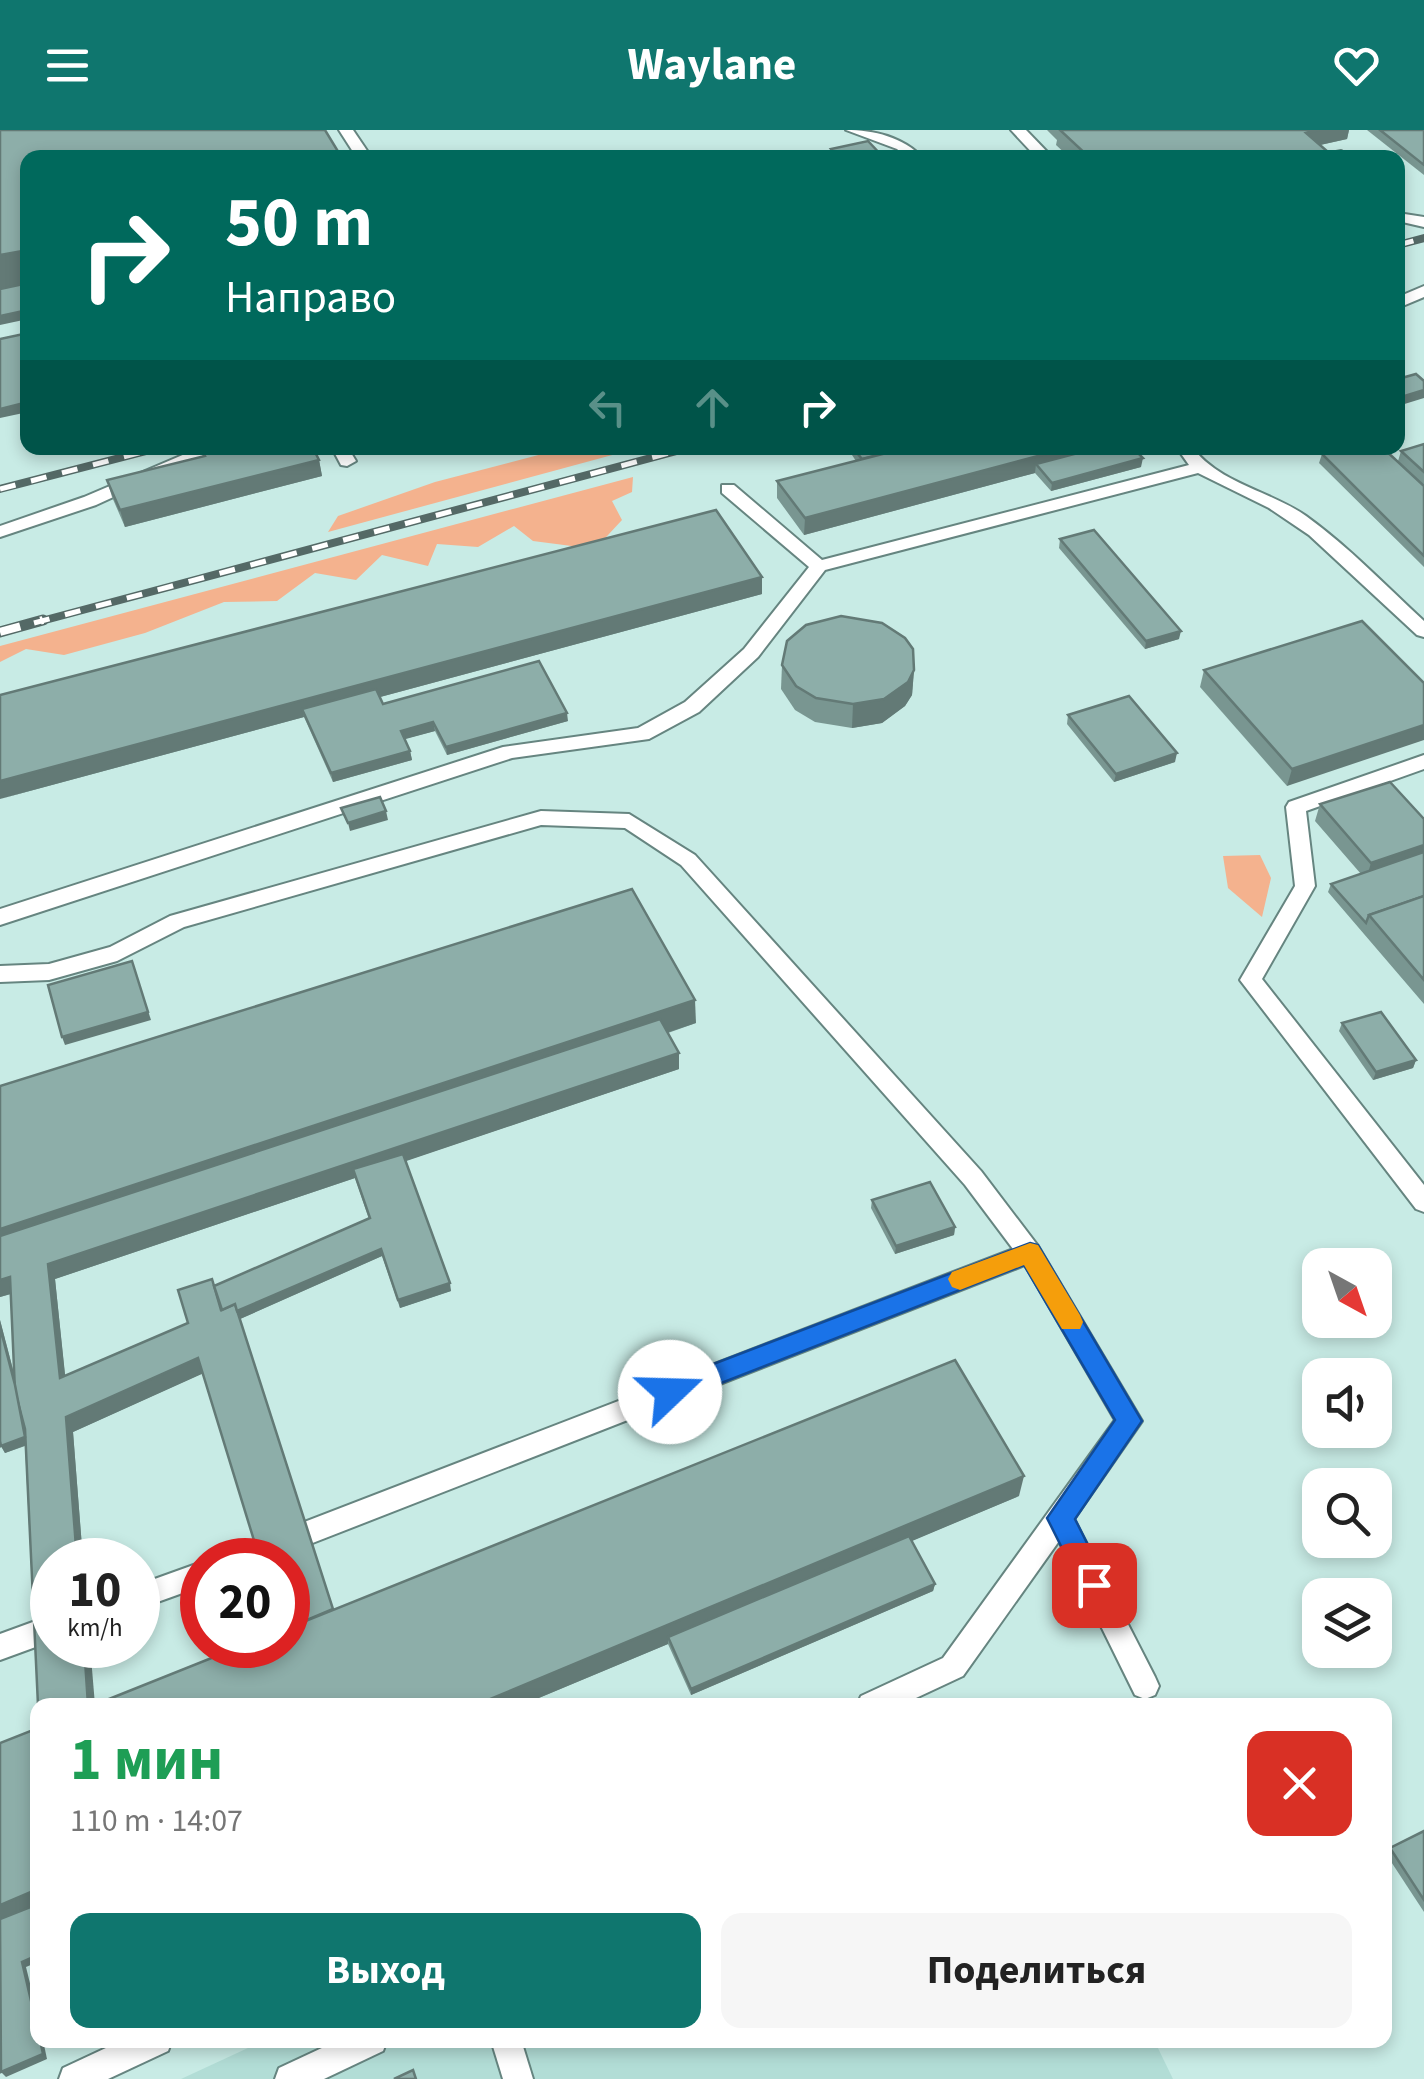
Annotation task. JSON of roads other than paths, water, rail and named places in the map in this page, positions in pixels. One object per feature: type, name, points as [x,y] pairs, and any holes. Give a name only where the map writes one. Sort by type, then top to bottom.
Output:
[{"type":"lane","points":[[853,130],[907,150]]},
{"type":"lane","points":[[1018,130],[1038,150]]},
{"type":"lane","points":[[0,532],[90,501],[188,455]]},
{"type":"lane","points":[[1189,455],[1197,468],[1274,504],[1316,530],[1424,631]]},
{"type":"lane","points":[[0,917],[510,752],[642,734],[692,707],[751,653],[819,566],[1197,468]]},
{"type":"lane","points":[[728,488],[819,566]]},
{"type":"lane","points":[[1424,762],[1296,807],[1305,886],[1252,980],[1424,1202]]},
{"type":"lane","points":[[0,974],[66,968],[116,953],[178,921],[541,818],[629,821],[688,860],[973,1178],[1030,1252],[1129,1421],[953,1667],[886,1698]]},
{"type":"lane","points":[[295,1538],[1030,1252]]},
{"type":"lane","points":[[1060,1518],[1145,1686]]},
{"type":"lane","points":[[0,1647],[30,1636]]},
{"type":"lane","points":[[74,2079],[140,2048]]},
{"type":"lane","points":[[290,2079],[355,2048]]},
{"type":"lane","points":[[508,2048],[518,2079]]},
{"type":"railway","points":[[1405,243],[1424,238]]},
{"type":"railway","points":[[0,489],[131,455]]},
{"type":"railway","points":[[34,623],[662,455]]},
{"type":"railway","points":[[0,632],[43,620]]}]
